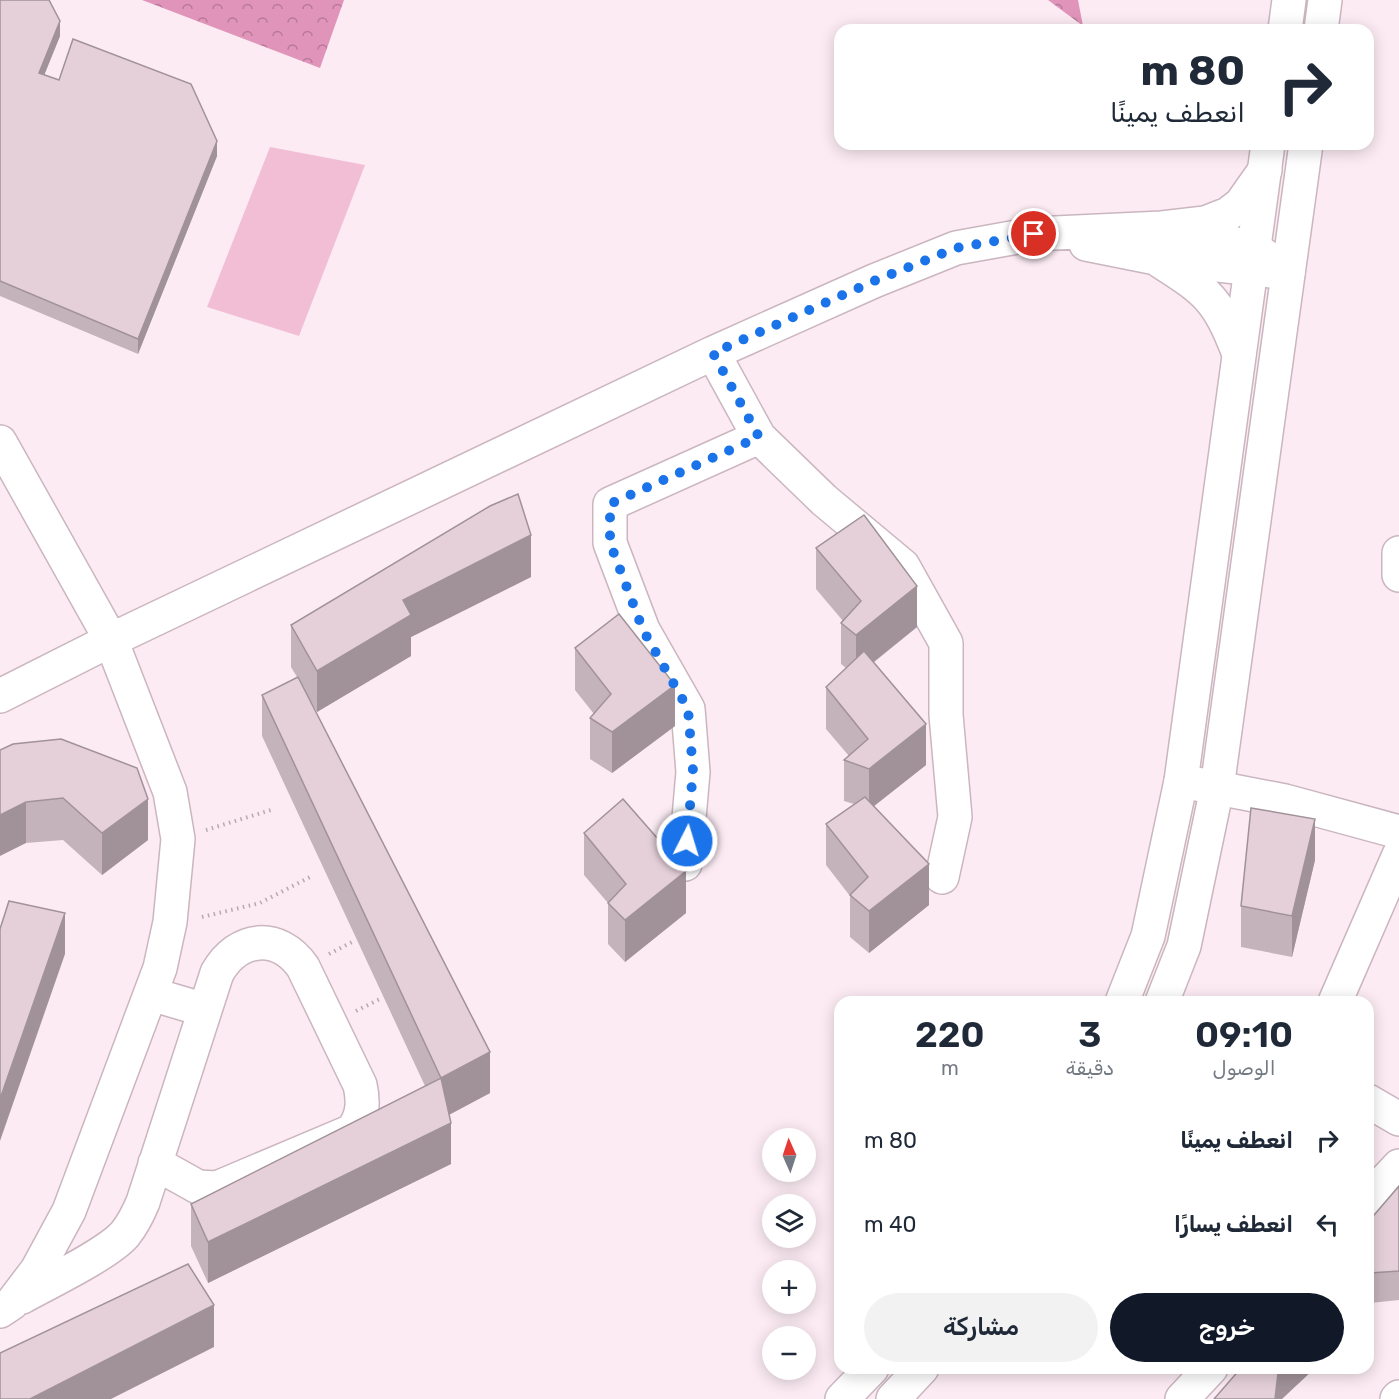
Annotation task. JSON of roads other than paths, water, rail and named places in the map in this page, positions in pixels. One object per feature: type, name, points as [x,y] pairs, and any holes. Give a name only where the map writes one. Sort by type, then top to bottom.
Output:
[{"type":"street","points":[[1286,24],[1289,0]]},
{"type":"street","points":[[1322,24],[1325,0]]},
{"type":"street","points":[[1164,996],[1184,946],[1217,788],[1305,150]]},
{"type":"street","points":[[1159,243],[1228,214],[1241,204],[1267,157]]},
{"type":"street","points":[[1124,996],[1148,936],[1181,782],[1267,157]]},
{"type":"street","points":[[0,696],[111,640],[713,353],[874,281],[956,248],[1034,234],[1159,243],[1252,258],[1288,273]]},
{"type":"street","points":[[1159,243],[1209,294],[1226,322],[1239,354]]},
{"type":"street","points":[[713,353],[759,437],[824,500],[903,566],[946,643],[946,715],[955,817],[942,877]]},
{"type":"street","points":[[685,864],[693,771],[688,709],[643,630],[610,543],[610,504],[759,437]]},
{"type":"street","points":[[0,441],[111,640],[170,792],[178,839],[170,922],[160,968],[151,994],[69,1211],[37,1270],[6,1307]]},
{"type":"street","points":[[1399,554],[1399,575]]},
{"type":"street","points":[[1181,782],[1285,801],[1399,832]]},
{"type":"street","points":[[1338,996],[1399,855]]},
{"type":"street","points":[[6,1307],[109,1247],[123,1236],[136,1219],[217,973],[234,952],[259,943],[285,948],[303,967],[360,1085],[363,1098],[362,1112],[352,1131],[218,1188],[198,1187],[155,1163]]},
{"type":"street","points":[[151,994],[205,1010]]},
{"type":"street","points":[[1374,1098],[1399,1089]]},
{"type":"street","points":[[1374,1104],[1399,1119]]},
{"type":"street","points":[[1374,1193],[1399,1166]]},
{"type":"street","points":[[842,1399],[866,1374]]},
{"type":"street","points":[[893,1399],[916,1374]]},
{"type":"street","points":[[1182,1399],[1205,1374]]}]
